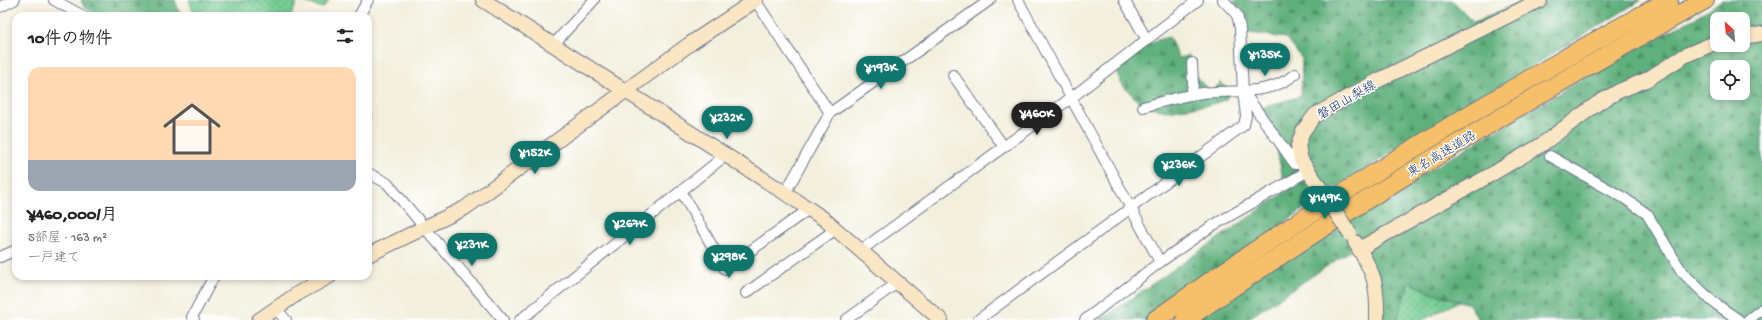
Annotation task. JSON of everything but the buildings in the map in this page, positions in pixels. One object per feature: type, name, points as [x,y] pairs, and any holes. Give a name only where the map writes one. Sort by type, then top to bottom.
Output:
[{"type":"highway","name":"東名高速道路","points":[[1155,320],[1287,229],[1432,137],[1669,0]]},
{"type":"highway","name":"東名高速道路","points":[[1184,320],[1310,235],[1441,153],[1705,0]]},
{"type":"street","points":[[0,7],[14,0]]},
{"type":"street","points":[[54,0],[76,12]]},
{"type":"street","points":[[361,12],[368,0]]},
{"type":"street","points":[[554,45],[594,0]]},
{"type":"street","points":[[372,253],[465,208],[691,43],[755,0],[830,113]]},
{"type":"street","points":[[785,193],[830,113],[990,0]]},
{"type":"street","points":[[1018,0],[1160,262]]},
{"type":"street","points":[[1124,0],[1147,40]]},
{"type":"street","points":[[860,250],[1071,98],[1198,0]]},
{"type":"street","points":[[978,320],[1244,125],[1246,116],[1243,92],[1240,28],[1237,16],[1223,0]]},
{"type":"street","name":"磐田山梨線","points":[[1377,320],[1377,291],[1374,276],[1350,234],[1306,167],[1298,146],[1303,131],[1315,115],[1379,80],[1540,0]]},
{"type":"street","points":[[489,1],[554,45],[809,209],[836,229],[897,283],[942,320]]},
{"type":"street","points":[[1750,36],[1762,34]]},
{"type":"street","points":[[1359,249],[1492,174],[1541,144],[1598,103],[1618,91],[1646,80],[1686,55],[1710,45]]},
{"type":"street","points":[[1191,95],[1193,84],[1192,63]]},
{"type":"street","points":[[1143,107],[1191,95],[1243,92],[1272,87],[1288,80],[1295,74]]},
{"type":"street","points":[[953,75],[1004,147]]},
{"type":"street","points":[[1243,92],[1295,164],[1306,167]]},
{"type":"street","points":[[520,320],[726,155]]},
{"type":"street","points":[[1550,156],[1624,198],[1647,214],[1682,272],[1713,302],[1739,320]]},
{"type":"street","points":[[1085,320],[1160,262],[1212,226],[1306,167]]},
{"type":"street","points":[[372,175],[387,184],[503,320]]},
{"type":"street","points":[[681,191],[725,269],[809,209]]},
{"type":"street","points":[[746,293],[836,229]]},
{"type":"street","points":[[0,257],[12,252]]},
{"type":"street","points":[[194,320],[192,317],[212,280]]},
{"type":"street","points":[[259,320],[297,294],[323,280]]},
{"type":"street","points":[[846,320],[897,283]]},
{"type":"street","points":[[275,308],[286,320]]},
{"type":"street","points":[[1748,320],[1762,310]]},
{"type":"green space","points":[[81,0],[175,0],[180,12],[92,12],[84,7]]},
{"type":"green space","points":[[189,0],[298,0],[293,12],[194,12]]},
{"type":"green space","points":[[298,0],[329,0],[323,8]]},
{"type":"green space","points":[[1235,0],[1452,0],[1474,22],[1523,0],[1641,0],[1331,190],[1147,320],[1100,320],[1316,171],[1283,179],[1274,135],[1255,110],[1301,96],[1302,59],[1286,38],[1243,32],[1229,5]]},
{"type":"green space","points":[[1722,0],[1762,0],[1762,320],[1478,320],[1469,304],[1430,292],[1409,282],[1397,320],[1378,320],[1362,243],[1246,320],[1193,320],[1299,248],[1609,63],[1697,17]]},
{"type":"green space","points":[[1169,37],[1179,58],[1189,55],[1193,72],[1202,83],[1212,91],[1221,82],[1231,93],[1225,100],[1209,105],[1166,111],[1142,105],[1121,84],[1117,70],[1127,55],[1160,39]]},
{"type":"green space","points":[[1409,282],[1459,301],[1423,320],[1397,320]]}]
